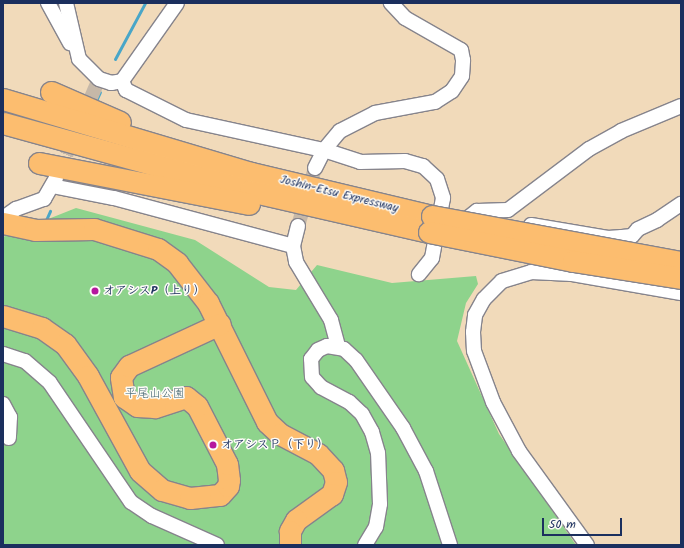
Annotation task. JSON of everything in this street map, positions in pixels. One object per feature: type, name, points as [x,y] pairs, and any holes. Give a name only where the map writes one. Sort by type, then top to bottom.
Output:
[{"type":"highway","points":[[51,92],[105,117],[334,193]]},
{"type":"highway","name":"Joshin-Etsu Expressway","points":[[3,99],[181,153],[334,193],[432,232],[681,262]]},
{"type":"highway","name":"Joshin-Etsu Expressway","points":[[3,123],[250,191],[432,232],[573,261],[681,278]]},
{"type":"highway","points":[[38,163],[303,214],[432,232]]},
{"type":"highway","points":[[5,222],[35,230],[94,229],[158,249],[177,262],[208,303],[220,324],[267,422],[280,434],[325,459],[335,476],[332,494],[292,525],[290,545]]},
{"type":"highway","points":[[3,316],[42,328],[65,344],[88,376],[140,471],[162,490],[190,498],[220,495],[228,486],[229,480],[227,464],[197,406],[186,397],[155,407],[137,406],[124,397],[121,376],[129,366],[220,324]]},
{"type":"street","points":[[48,3],[79,59],[99,79],[111,83],[122,82],[177,3]]},
{"type":"street","points":[[66,3],[79,59]]},
{"type":"street","points":[[315,168],[324,150],[340,131],[369,116],[435,102],[452,91],[462,76],[463,60],[461,50],[404,18],[391,3]]},
{"type":"street","points":[[122,82],[126,90],[186,120],[324,150],[360,162],[405,161],[428,170],[437,179],[442,192],[432,232],[432,258],[419,274]]},
{"type":"street","points":[[432,232],[484,210],[508,210],[589,149],[621,131],[681,106]]},
{"type":"street","points":[[5,222],[16,209],[44,199],[54,182],[293,246]]},
{"type":"street","points":[[472,214],[608,238],[632,236],[638,229],[658,220],[681,204]]},
{"type":"street","points":[[298,226],[293,246],[296,262],[331,320],[338,347]]},
{"type":"street","points":[[587,545],[522,455],[496,407],[474,351],[473,332],[475,315],[484,300],[502,281],[516,275],[531,272],[572,274],[681,293]]},
{"type":"street","points":[[365,545],[376,527],[380,504],[381,478],[375,442],[368,422],[356,407],[321,387],[310,372],[311,359],[318,350],[328,346],[338,347],[350,354],[365,370],[413,444],[426,471],[450,545]]},
{"type":"street","points":[[3,354],[25,361],[54,387],[131,502],[152,516],[217,545]]},
{"type":"street","points":[[3,404],[10,417],[9,438]]},
{"type":"green space","name":"平尾山公園","points":[[76,208],[195,240],[269,287],[296,290],[317,265],[392,283],[476,276],[478,284],[466,303],[457,341],[499,434],[576,545],[3,545],[3,237]]},
{"type":"waterway","points":[[115,59],[145,3]]},
{"type":"waterway","points":[[95,103],[100,92]]},
{"type":"waterway","points":[[46,220],[50,211]]},
{"type":"tunnel","points":[[58,174],[99,79]]},
{"type":"tunnel","points":[[298,226],[315,168]]},
{"type":"place","name":"オアシスP（上り）","points":[[95,291]]},
{"type":"place","name":"オアシスＰ（下り）","points":[[213,445]]}]
